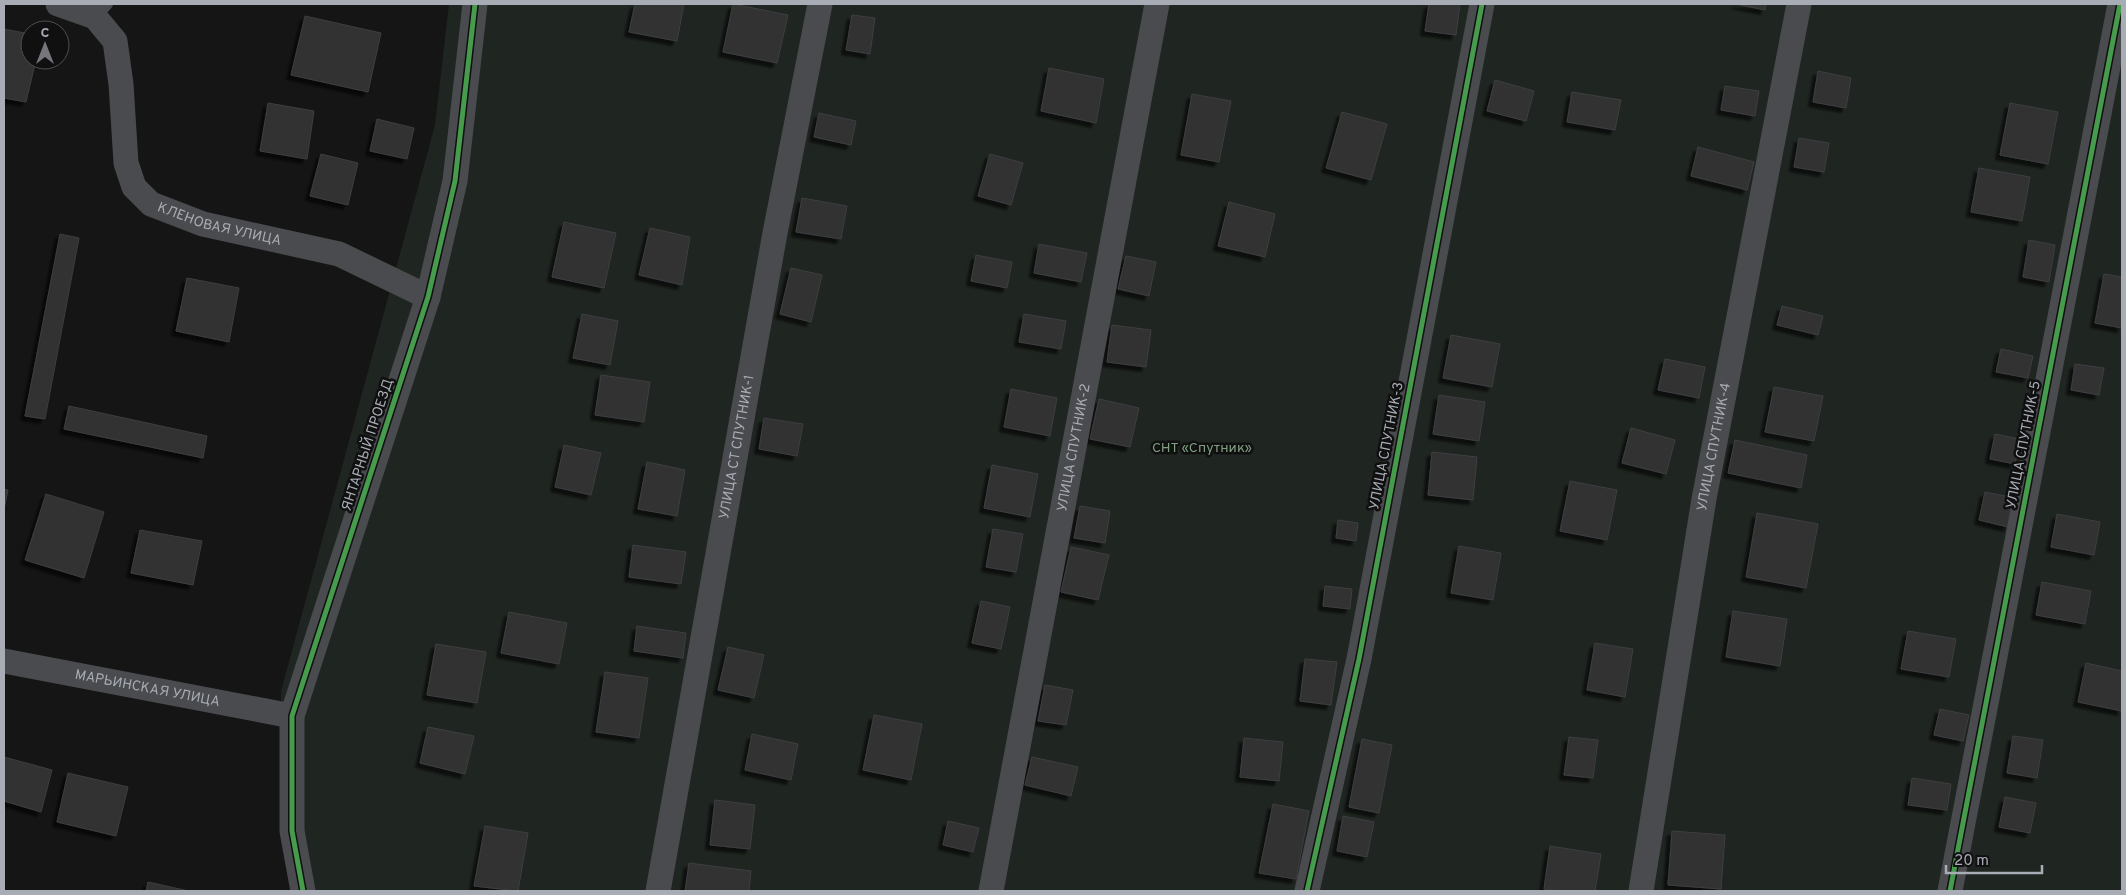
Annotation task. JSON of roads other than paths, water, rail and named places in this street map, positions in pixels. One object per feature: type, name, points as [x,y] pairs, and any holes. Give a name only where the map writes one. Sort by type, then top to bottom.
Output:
[{"type":"street","name":"КЛЕНОВАЯ УЛИЦА","points":[[58,4],[101,10],[115,41],[121,84],[126,163],[134,188],[151,204],[203,224],[339,254],[428,297]]},
{"type":"street","name":"ЯНТАРНЫЙ ПРОЕЗД","points":[[303,891],[292,831],[292,716],[428,297],[455,181],[475,4]]},
{"type":"street","name":"УЛИЦА СТ СПУТНИК-1","points":[[658,891],[775,233],[820,4]]},
{"type":"street","name":"УЛИЦА СПУТНИК-2","points":[[991,891],[1157,4]]},
{"type":"street","name":"УЛИЦА СПУТНИК-3","points":[[1307,891],[1359,658],[1482,4]]},
{"type":"street","name":"УЛИЦА СПУТНИК-4","points":[[1641,891],[1704,499],[1799,4]]},
{"type":"street","name":"УЛИЦА СПУТНИК-5","points":[[1950,891],[2120,4]]},
{"type":"street","name":"МАРЬИНСКАЯ УЛИЦА","points":[[4,661],[292,716]]},
{"type":"park label","name":"СНТ «Спутник»","points":[[1202,448]]}]
